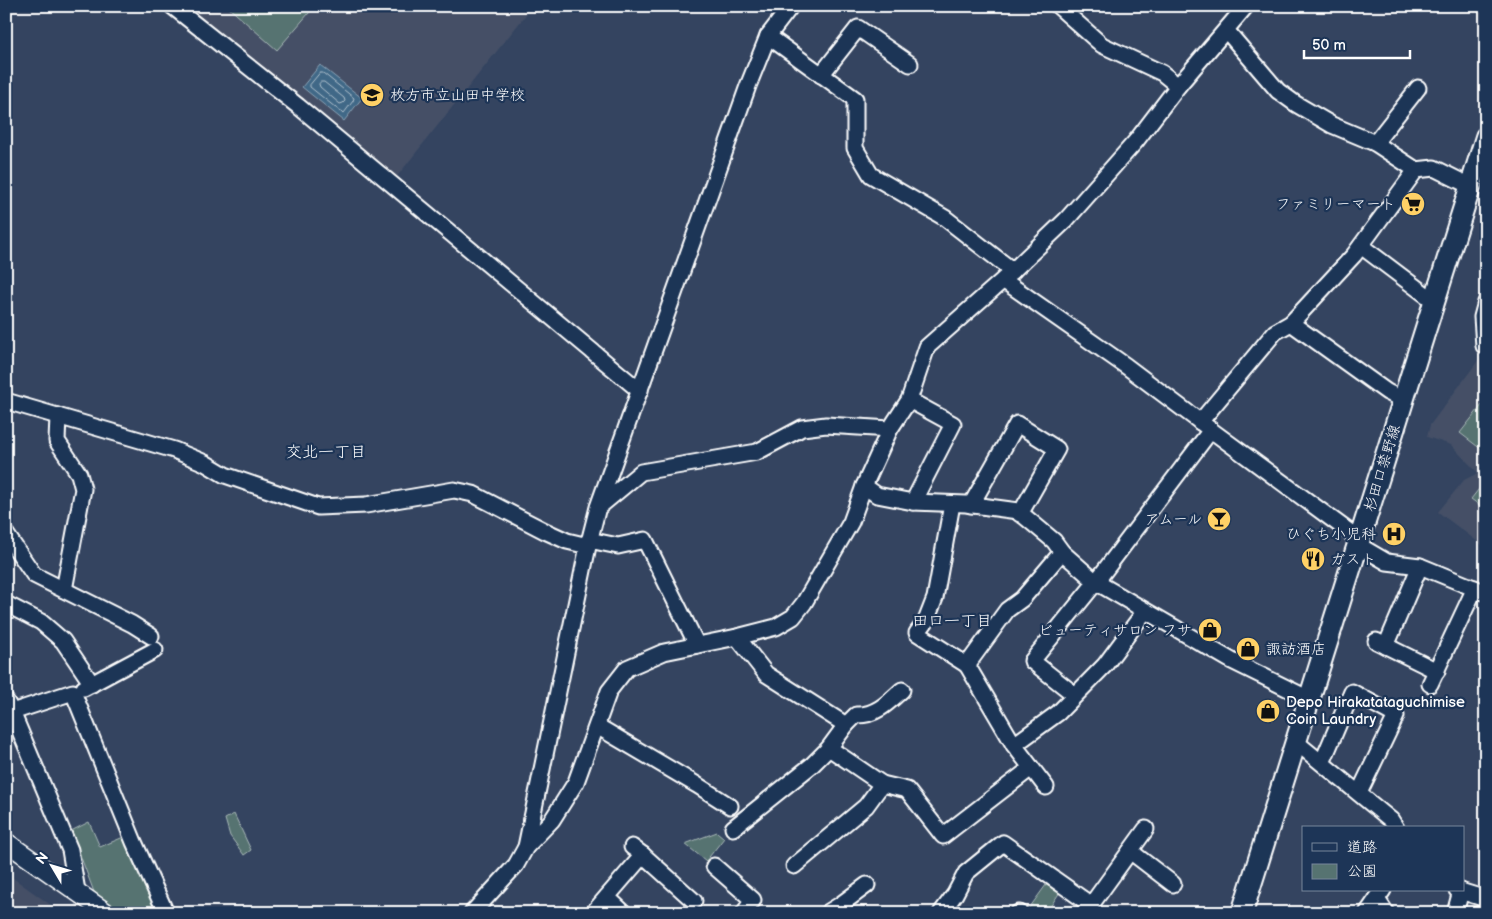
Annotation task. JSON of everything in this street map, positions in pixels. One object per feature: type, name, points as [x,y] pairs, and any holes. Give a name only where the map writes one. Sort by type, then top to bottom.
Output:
[{"type":"main road","name":"杉田口禁野線","points":[[1242,913],[1486,137]]},
{"type":"street","points":[[172,6],[298,106],[640,390]]},
{"type":"street","points":[[526,847],[588,543],[598,507],[748,86],[768,36],[791,6]]},
{"type":"street","points":[[1058,6],[1102,45],[1162,73],[1178,86]]},
{"type":"street","points":[[472,913],[516,865],[526,847],[552,820],[576,782],[609,691],[627,668],[664,652],[776,627],[793,618],[804,603],[851,522],[864,486],[890,429],[909,400],[927,347],[1008,276],[1066,220],[1127,152],[1178,86],[1246,6]]},
{"type":"street","points":[[821,74],[858,28],[910,64]]},
{"type":"street","points":[[1226,30],[1278,91],[1296,104],[1332,125],[1375,143],[1416,170],[1434,168],[1470,186]]},
{"type":"street","points":[[768,36],[854,99],[855,148],[871,175],[945,218],[1008,276],[1387,562],[1420,566],[1480,590],[1434,678],[1381,643],[1420,566]]},
{"type":"street","points":[[1375,143],[1418,88]]},
{"type":"street","points":[[1075,696],[1032,661],[1096,582],[1275,332],[1291,322],[1354,255],[1416,170]]},
{"type":"street","points":[[1360,246],[1434,301]]},
{"type":"street","points":[[1484,346],[1482,317],[1486,302]]},
{"type":"street","points":[[1291,322],[1387,392],[1403,400]]},
{"type":"street","points":[[909,400],[954,424],[913,502]]},
{"type":"street","points":[[6,401],[174,450],[205,463],[225,475],[318,507],[366,505],[454,490],[473,494],[567,541],[618,546],[645,540],[697,645]]},
{"type":"street","points":[[58,416],[57,441],[79,474],[83,489],[64,590]]},
{"type":"street","points":[[971,505],[1017,424],[1057,450],[1020,514]]},
{"type":"street","points":[[598,507],[641,472],[757,452],[802,428],[826,425],[890,429]]},
{"type":"street","points":[[864,486],[877,495],[913,502],[971,505],[1018,511],[1054,541],[1062,552],[1096,582],[1232,661],[1309,699]]},
{"type":"street","points":[[952,504],[935,598],[926,620],[917,632],[968,665],[1014,745],[1046,787]]},
{"type":"street","points":[[6,534],[34,575],[132,624],[153,643],[92,684],[73,692],[8,705],[70,850],[77,891]]},
{"type":"street","points":[[968,665],[1007,610],[1022,599],[1062,552]]},
{"type":"street","points":[[8,605],[41,622],[63,642],[92,684]]},
{"type":"street","points":[[1014,745],[1058,713],[1075,696],[1105,665],[1145,611]]},
{"type":"street","points":[[737,637],[766,674],[846,725]]},
{"type":"street","points":[[733,828],[812,765],[829,748],[856,715],[866,715],[885,706],[902,690]]},
{"type":"street","points":[[73,692],[134,842],[166,913]]},
{"type":"street","points":[[1322,763],[1352,692],[1396,716],[1359,793]]},
{"type":"street","points":[[597,726],[697,784],[730,806]]},
{"type":"street","points":[[1296,742],[1391,820],[1395,826]]},
{"type":"street","points":[[829,748],[882,784],[907,790],[944,836],[1031,768]]},
{"type":"street","points":[[794,866],[834,825],[866,806],[882,784]]},
{"type":"street","points":[[941,913],[955,894],[966,873],[1003,843],[1088,909],[1146,829]]},
{"type":"street","points":[[6,842],[107,913]]},
{"type":"street","points":[[593,913],[607,897],[637,851],[694,902]]},
{"type":"street","points":[[1130,851],[1173,884]]},
{"type":"street","points":[[714,866],[753,900],[744,913]]},
{"type":"street","points":[[838,910],[867,885]]},
{"type":"street","points":[[1455,913],[1459,892]]},
{"type":"street","points":[[1462,892],[1486,899]]},
{"type":"street","points":[[1367,913],[1380,895]]},
{"type":"street","points":[[1380,895],[1386,913]]},
{"type":"street","points":[[607,897],[624,913]]},
{"type":"shaded area","name":"枚方市立山田中学校","points":[[172,6],[533,6],[391,184]]},
{"type":"shaded area","points":[[1486,350],[1486,548],[1438,512],[1464,480],[1478,473],[1451,445],[1427,437],[1430,425]]},
{"type":"shaded area","points":[[6,873],[62,913],[6,913]]},
{"type":"green space","points":[[227,6],[315,6],[277,50]]},
{"type":"green space","points":[[1486,400],[1486,453],[1460,433]]},
{"type":"green space","points":[[1486,480],[1486,510],[1471,499]]},
{"type":"green space","points":[[234,814],[251,850],[244,855],[230,836],[225,819]]},
{"type":"green space","points":[[89,822],[100,847],[126,836],[158,913],[123,913],[94,892],[71,831]]},
{"type":"green space","points":[[717,832],[724,838],[706,861],[685,844]]},
{"type":"green space","points":[[1046,885],[1060,892],[1046,913],[1029,913],[1027,911]]},
{"type":"water","points":[[320,65],[362,98],[344,121],[302,87]]},
{"type":"place","name":"枚方市立山田中学校","points":[[372,95]]},
{"type":"place","name":"ファミリーマート","points":[[1413,204]]},
{"type":"place","name":"アムール","points":[[1219,519]]},
{"type":"place","name":"ひぐち小児科","points":[[1394,534]]},
{"type":"place","name":"ガスト","points":[[1313,559]]},
{"type":"place","name":"ビューティサロン フサ","points":[[1210,630]]},
{"type":"place","name":"諏訪酒店","points":[[1248,649]]},
{"type":"place","name":"Depo Hirakatataguchimise Coin Laundry","points":[[1268,711]]},
{"type":"district","name":"交北一丁目","points":[[326,451]]},
{"type":"district","name":"田口一丁目","points":[[952,620]]}]
